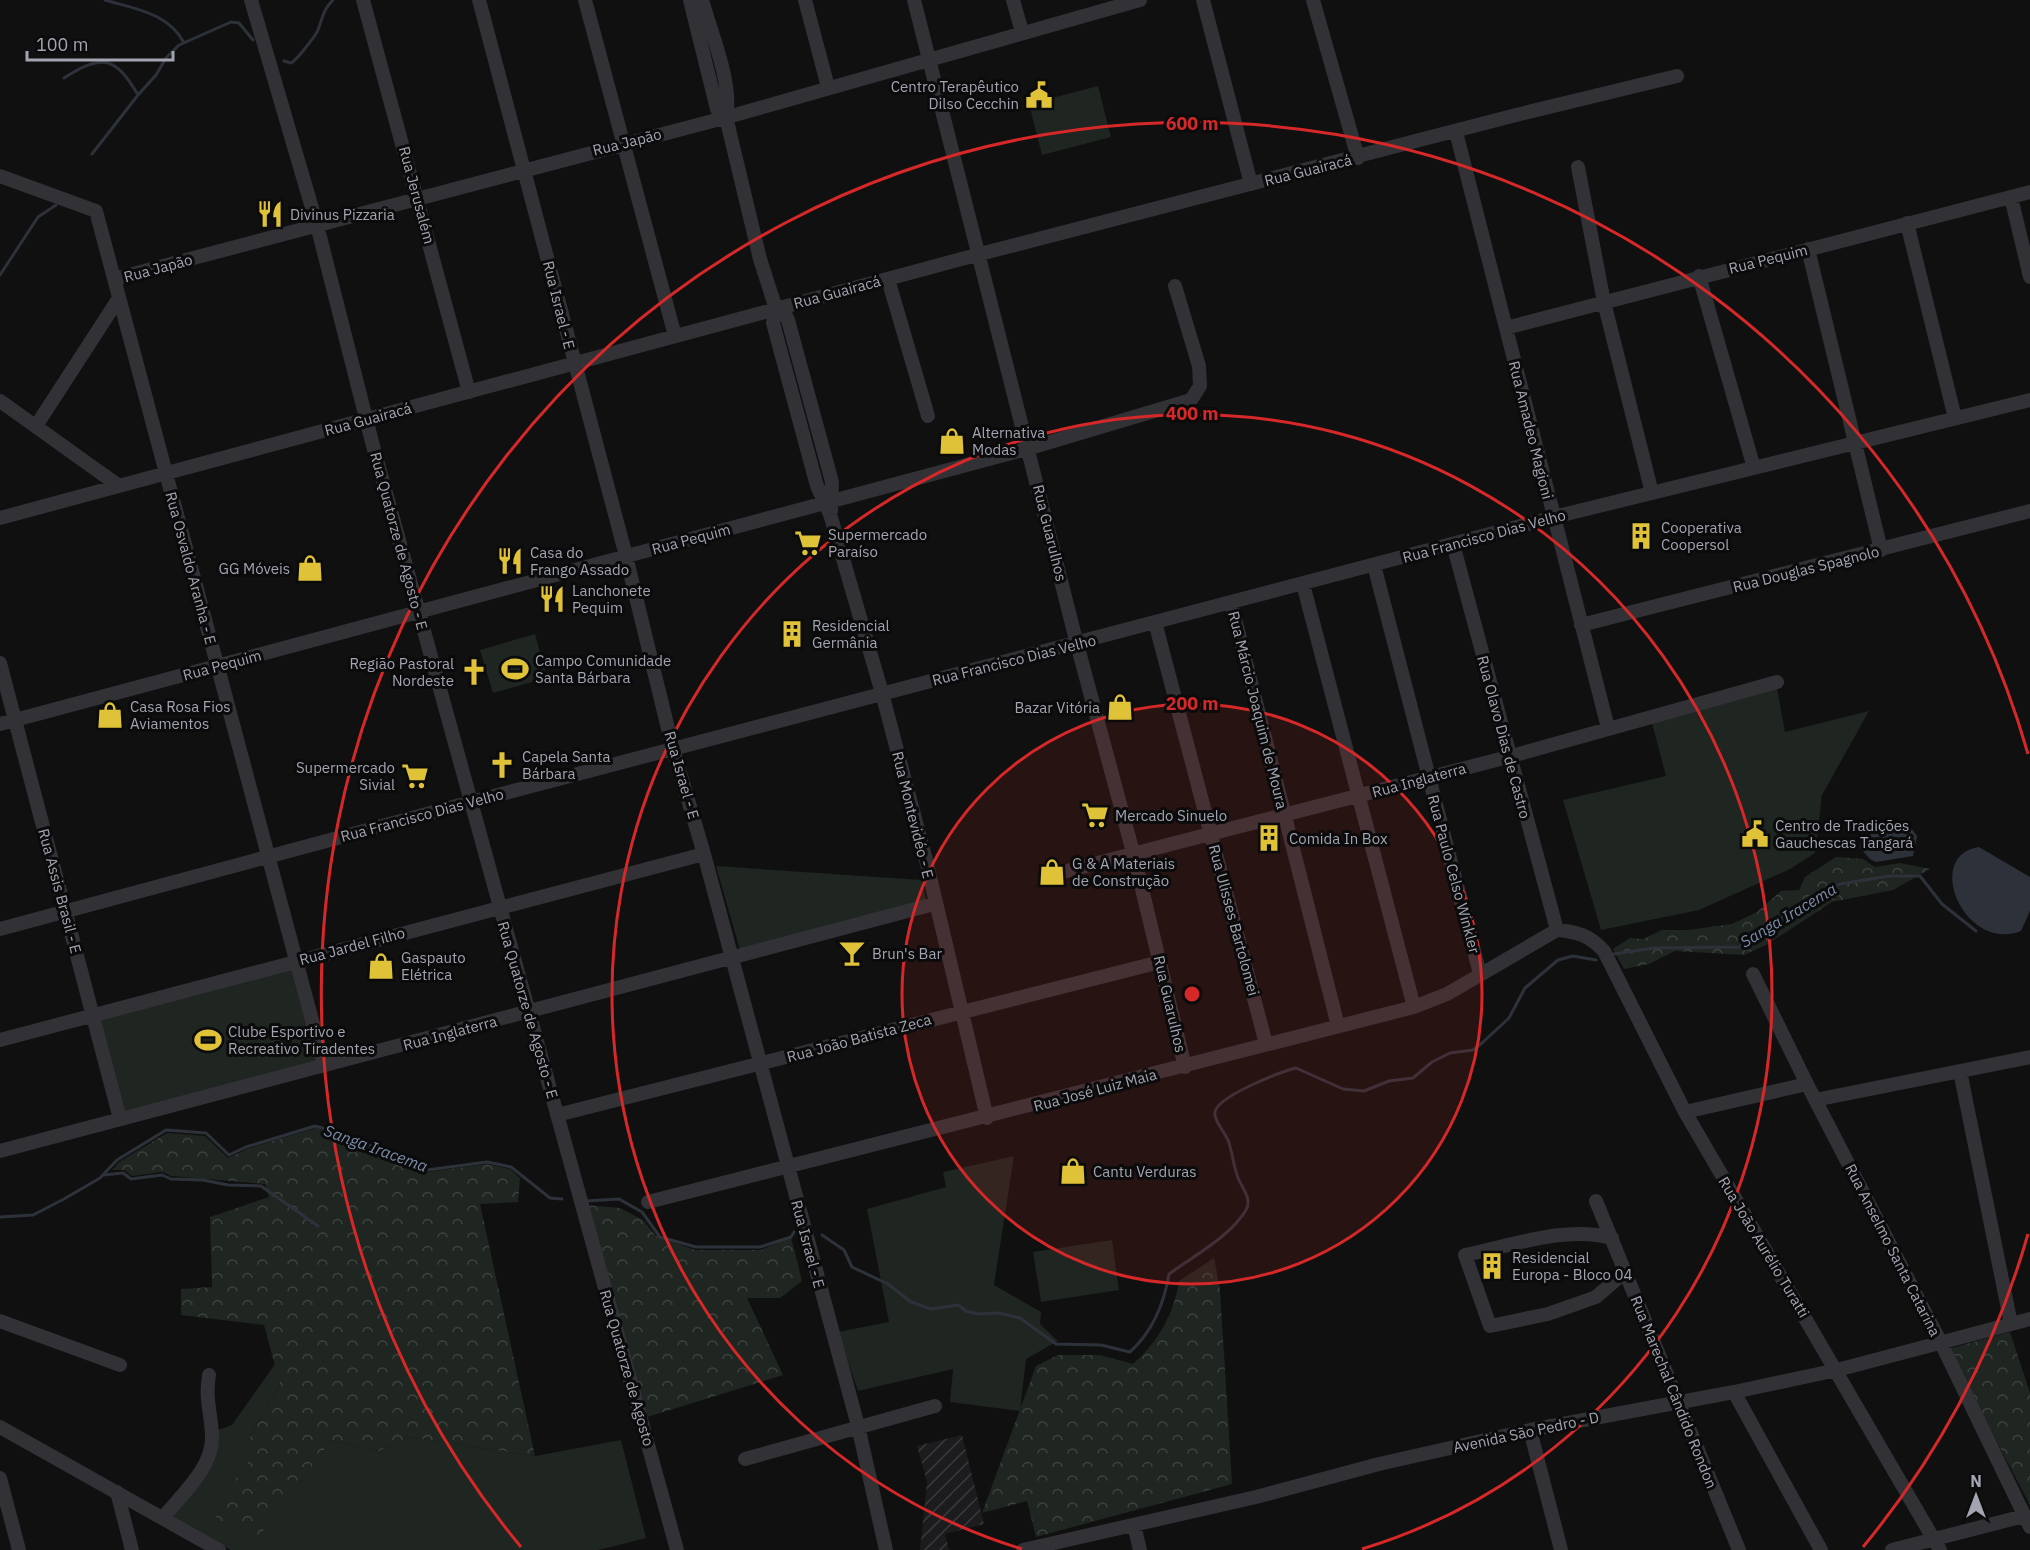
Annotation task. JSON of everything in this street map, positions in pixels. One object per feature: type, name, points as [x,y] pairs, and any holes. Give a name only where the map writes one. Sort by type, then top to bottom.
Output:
[{"type":"street","name":"Rua Quatorze de Agosto - E","points":[[251,0],[317,225],[418,612],[577,1186]]},
{"type":"street","name":"Rua Jerusalém","points":[[363,0],[419,198],[469,392]]},
{"type":"street","name":"Rua Israel - E","points":[[479,0],[626,556],[673,749],[733,959],[858,1426],[886,1550]]},
{"type":"street","points":[[585,0],[675,336]]},
{"type":"street","name":"Rua Montevidéo - E","points":[[690,0],[717,109],[726,117]]},
{"type":"street","name":"Rua Montevidéo - E","points":[[702,0],[724,79],[728,107],[726,117],[760,259],[776,309],[773,323],[882,693],[987,1118]]},
{"type":"street","points":[[805,0],[828,87]]},
{"type":"street","name":"Rua Guarulhos","points":[[914,0],[1030,448],[1077,644],[1134,856],[1185,1067]]},
{"type":"street","points":[[1013,0],[1022,32]]},
{"type":"street","name":"Rua Japão","points":[[114,279],[624,142],[726,117],[1022,32],[1103,5],[1140,0]]},
{"type":"street","points":[[1203,0],[1251,184]]},
{"type":"street","points":[[1313,0],[1358,158]]},
{"type":"street","name":"Rua Guairacá","points":[[0,518],[980,254],[1677,76]]},
{"type":"street","name":"Rua Amadeo Magioni","points":[[1456,132],[1608,728]]},
{"type":"street","points":[[1578,167],[1604,302],[1652,493]]},
{"type":"street","name":"Rua Osvaldo Aranha - E","points":[[0,176],[96,211],[324,1065]]},
{"type":"street","name":"Rua Pequim","points":[[1506,328],[2030,192]]},
{"type":"street","points":[[2011,197],[2030,277]]},
{"type":"street","points":[[1907,223],[1955,418]]},
{"type":"street","points":[[1808,249],[1881,550]]},
{"type":"street","points":[[1700,276],[1754,468]]},
{"type":"street","points":[[888,279],[928,416]]},
{"type":"street","name":"Rua Pequim","points":[[0,724],[626,556],[829,507],[1104,428],[1191,400],[1200,386],[1199,366],[1175,286]]},
{"type":"street","points":[[36,426],[119,298]]},
{"type":"street","name":"Rua Francisco Dias Velho","points":[[0,930],[471,802],[1554,517],[2030,400]]},
{"type":"street","points":[[0,401],[119,486]]},
{"type":"street","name":"Rua Douglas Spagnolo","points":[[1581,625],[2030,511]]},
{"type":"street","name":"Rua Olavo Dias de Castro","points":[[1453,544],[1508,756],[1557,930]]},
{"type":"street","name":"Rua Paulo Celso Winkler","points":[[1374,565],[1480,974]]},
{"type":"street","points":[[1303,584],[1414,1007]]},
{"type":"street","name":"Rua Márcio Joaquim de Moura","points":[[1231,603],[1338,1026]]},
{"type":"street","name":"Rua Ulisses Bartolomei","points":[[1155,622],[1266,1044]]},
{"type":"street","name":"Rua Assis Brasil - E","points":[[0,663],[120,1119]]},
{"type":"street","name":"Rua Inglaterra","points":[[1059,873],[1134,856],[1777,682]]},
{"type":"street","name":"Rua Jardel Filho","points":[[0,1040],[499,906],[704,854]]},
{"type":"street","name":"Rua Inglaterra","points":[[0,1151],[934,904]]},
{"type":"street","name":"Rua João Aurélio Turatti","points":[[1557,930],[1577,932],[1595,941],[1604,951],[1684,1112],[1837,1370],[1937,1545]]},
{"type":"street","name":"Rua José Luiz Maia","points":[[648,1202],[987,1118],[1414,1007],[1447,994],[1557,930]]},
{"type":"street","name":"Rua João Batista Zeca","points":[[557,1115],[1160,962]]},
{"type":"street","name":"Rua Anselmo Santa Catarina","points":[[1753,974],[1815,1100],[1941,1343],[2027,1521]]},
{"type":"street","points":[[1815,1100],[2030,1057]]},
{"type":"street","points":[[1960,1071],[2011,1324]]},
{"type":"street","points":[[1684,1112],[1807,1084]]},
{"type":"street","name":"Rua Quatorze de Agosto","points":[[577,1186],[677,1550]]},
{"type":"street","name":"Rua Marechal Cândido Rondon","points":[[1596,1201],[1739,1550]]},
{"type":"street","points":[[1612,1238],[1596,1233],[1564,1236],[1465,1255],[1490,1326],[1548,1314],[1596,1297],[1624,1272]]},
{"type":"street","name":"Avenida São Pedro - D","points":[[1031,1549],[1256,1497],[1379,1464],[1530,1430],[1734,1392],[1837,1370],[2030,1319]]},
{"type":"street","points":[[0,1321],[120,1365]]},
{"type":"street","points":[[163,1518],[208,1461],[213,1437],[207,1411],[209,1375]]},
{"type":"street","points":[[1734,1392],[1821,1550]]},
{"type":"street","points":[[745,1459],[935,1406]]},
{"type":"street","points":[[0,1426],[219,1550]]},
{"type":"street","points":[[1530,1430],[1561,1550]]},
{"type":"street","points":[[0,1478],[19,1550]]},
{"type":"street","points":[[117,1492],[132,1550]]},
{"type":"street","points":[[1892,1550],[1937,1545],[2027,1521]]},
{"type":"street","points":[[1134,1525],[1140,1550]]},
{"type":"shaded area","points":[[1884,826],[1911,828],[1917,836],[1913,856],[1876,862],[1870,859],[1860,848],[1862,832]]},
{"type":"shaded area","points":[[1979,847],[2030,877],[2030,911],[2021,931],[2001,934],[1983,928],[1968,916],[1958,900],[1953,883],[1954,867],[1962,854]]},
{"type":"shaded area","points":[[962,1435],[984,1524],[945,1534],[949,1550],[920,1550],[927,1482],[917,1446]]},
{"type":"green space","points":[[1098,86],[1111,137],[1042,155],[1029,104]]},
{"type":"green space","name":"Campo Comunidade Santa Bárbara","points":[[535,634],[547,678],[493,693],[480,650]]},
{"type":"green space","points":[[1777,688],[1785,732],[1869,711],[1822,795],[1815,853],[1790,869],[1699,910],[1601,930],[1563,800],[1666,776],[1652,723]]},
{"type":"green space","points":[[1836,857],[1863,859],[1875,867],[1900,863],[1930,869],[1893,890],[1832,902],[1766,945],[1744,955],[1675,951],[1649,964],[1624,969],[1613,949],[1630,938],[1643,939],[1662,930],[1688,930],[1732,924],[1757,912],[1781,891],[1799,890],[1805,877]]},
{"type":"green space","points":[[716,866],[922,880],[926,902],[740,950]]},
{"type":"green space","name":"Clube Esportivo e Recreativo Tiradentes","points":[[293,966],[319,1062],[123,1114],[98,1018]]},
{"type":"green space","points":[[315,1128],[346,1137],[427,1172],[487,1164],[510,1169],[520,1178],[518,1202],[480,1204],[535,1456],[409,1437],[379,1451],[331,1441],[256,1540],[216,1518],[227,1489],[259,1449],[248,1441],[280,1384],[264,1325],[181,1315],[181,1289],[212,1287],[210,1217],[269,1197],[265,1184],[171,1176],[163,1172],[132,1176],[124,1170],[112,1170],[119,1162],[167,1133],[205,1136],[228,1158],[247,1149]]},
{"type":"green space","points":[[1014,1156],[994,1285],[1041,1312],[1040,1324],[1058,1341],[1026,1359],[1020,1411],[950,1402],[953,1369],[858,1391],[838,1332],[889,1322],[867,1209],[946,1187],[943,1172]]},
{"type":"green space","points":[[586,1205],[620,1208],[643,1220],[656,1236],[695,1250],[761,1250],[791,1237],[802,1281],[780,1298],[747,1298],[783,1375],[644,1418]]},
{"type":"green space","points":[[1112,1240],[1119,1290],[1041,1302],[1033,1252]]},
{"type":"green space","points":[[1214,1258],[1220,1289],[1232,1484],[1036,1537],[1027,1501],[982,1513],[1036,1366],[1058,1355],[1100,1355],[1133,1364],[1164,1327],[1177,1293],[1179,1281]]},
{"type":"green space","points":[[2010,1332],[2030,1393],[2030,1505],[1948,1349]]},
{"type":"green space","points":[[275,1364],[280,1384],[248,1441],[260,1449],[227,1489],[256,1539],[331,1441],[379,1451],[409,1437],[535,1456],[621,1440],[646,1538],[598,1550],[231,1550],[173,1517],[212,1461],[215,1431],[232,1425]]},
{"type":"waterway","points":[[105,0],[160,19],[170,25],[184,43]]},
{"type":"waterway","points":[[284,61],[291,63],[306,47],[317,33],[325,10],[333,0]]},
{"type":"waterway","points":[[92,154],[156,75],[166,58],[179,45],[231,22],[239,23],[253,40]]},
{"type":"waterway","points":[[64,78],[88,65],[106,62],[122,72],[138,95]]},
{"type":"waterway","points":[[0,275],[38,217],[56,205]]},
{"type":"waterway","name":"Sanga Iracema","points":[[1614,954],[1654,948],[1740,947],[1786,914],[1840,884],[1889,876],[1920,876],[1942,904],[1976,931]]},
{"type":"waterway","name":"Sanga Iracema","points":[[822,1235],[844,1250],[852,1267],[888,1284],[911,1302],[931,1309],[958,1305],[966,1311],[978,1314],[998,1313],[1020,1318],[1056,1344],[1101,1345],[1130,1352],[1145,1336],[1156,1317],[1169,1274],[1231,1229],[1248,1206],[1228,1140],[1215,1115],[1219,1106],[1227,1099],[1264,1079],[1296,1068],[1343,1089],[1364,1091],[1389,1081],[1413,1078],[1432,1062],[1450,1053],[1473,1050],[1482,1043],[1509,1018],[1525,988],[1558,960],[1573,956],[1596,960]]},
{"type":"waterway","name":"Sanga Iracema","points":[[0,1217],[33,1215],[64,1199],[100,1178],[117,1160],[166,1130],[206,1133],[229,1155],[246,1147],[315,1126],[347,1135],[427,1170],[487,1162],[511,1167],[550,1198],[562,1199]]},
{"type":"waterway","points":[[103,1175],[123,1173],[131,1179],[162,1175],[171,1179],[261,1186],[318,1226]]},
{"type":"waterway","name":"Sanga Iracema","points":[[586,1201],[619,1199],[642,1212],[660,1237],[696,1247],[760,1247],[791,1237],[794,1232]]},
{"type":"place","name":"Centro Terapêutico Dilso Cecchin","points":[[1039,95]]},
{"type":"place","name":"Divinus Pizzaria","points":[[270,214]]},
{"type":"place","name":"Alternativa Modas","points":[[952,441]]},
{"type":"place","name":"Cooperativa Coopersol","points":[[1641,536]]},
{"type":"place","name":"Supermercado Paraíso","points":[[808,543]]},
{"type":"place","name":"Casa do Frango Assado","points":[[510,561]]},
{"type":"place","name":"GG Móveis","points":[[310,568]]},
{"type":"place","name":"Lanchonete Pequim","points":[[552,599]]},
{"type":"place","name":"Residencial Germânia","points":[[792,634]]},
{"type":"place","name":"Campo Comunidade Santa Bárbara","points":[[515,669]]},
{"type":"place","name":"Região Pastoral Nordeste","points":[[474,672]]},
{"type":"place","name":"Bazar Vitória","points":[[1120,707]]},
{"type":"place","name":"Casa Rosa Fios Aviamentos","points":[[110,715]]},
{"type":"place","name":"Capela Santa Bárbara","points":[[502,765]]},
{"type":"place","name":"Supermercado Sivial","points":[[415,776]]},
{"type":"place","name":"Mercado Sinuelo","points":[[1095,815]]},
{"type":"place","name":"Centro de Tradições Gauchescas Tangará","points":[[1755,834]]},
{"type":"place","name":"Comida In Box","points":[[1269,838]]},
{"type":"place","name":"G & A Materiais de Construção","points":[[1052,872]]},
{"type":"place","name":"Brun's Bar","points":[[852,953]]},
{"type":"place","name":"Gaspauto Elétrica","points":[[381,966]]},
{"type":"place","name":"Clube Esportivo e Recreativo Tiradentes","points":[[208,1040]]},
{"type":"place","name":"Cantu Verduras","points":[[1073,1171]]},
{"type":"place","name":"Residencial Europa - Bloco 04","points":[[1492,1266]]}]
